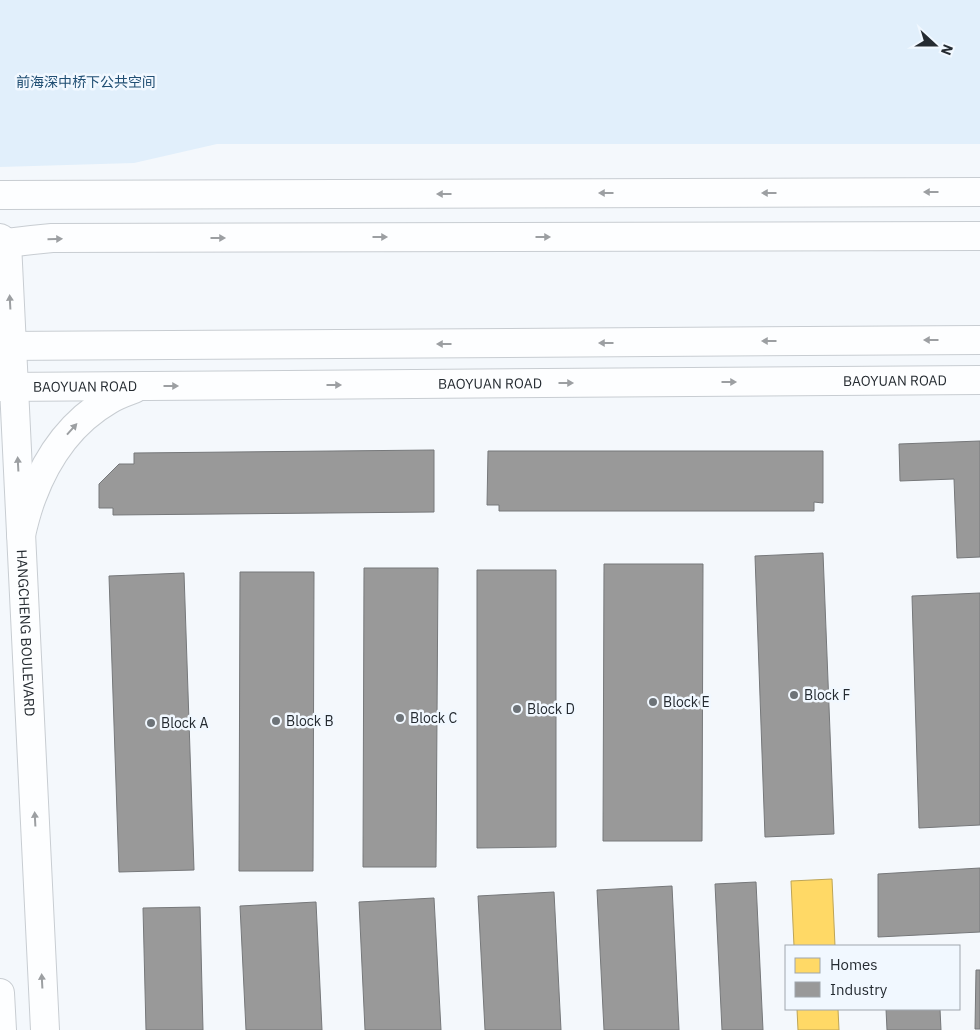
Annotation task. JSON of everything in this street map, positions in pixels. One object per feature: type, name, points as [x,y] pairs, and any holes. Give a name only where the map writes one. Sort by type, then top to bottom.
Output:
[{"type":"main road","points":[[0,195],[980,192]]},
{"type":"main road","points":[[2,242],[62,238],[980,236]]},
{"type":"main road","name":"HANGCHENG BOULEVARD","points":[[2,242],[7,387],[21,535],[45,1030]]},
{"type":"main road","points":[[6,346],[980,340]]},
{"type":"main road","name":"BAOYUAN ROAD","points":[[7,387],[980,380]]},
{"type":"main road","points":[[21,535],[32,498],[45,466],[63,439],[81,419],[110,399],[139,387]]},
{"type":"main road","points":[[0,993],[2,1030]]},
{"type":"green space","name":"前海深中桥下公共空间","points":[[0,0],[980,0],[980,144],[217,144],[134,163],[0,167]]},
{"type":"building: Homes","points":[[832,879],[835,945],[794,945],[791,881]]},
{"type":"building: Homes","points":[[797,1010],[838,1010],[839,1030],[798,1030]]},
{"type":"building: Industry","points":[[980,441],[980,557],[957,558],[954,479],[900,481],[899,444]]},
{"type":"building: Industry","points":[[434,450],[434,512],[113,515],[113,508],[99,508],[99,484],[119,464],[134,464],[134,453]]},
{"type":"building: Industry","points":[[488,451],[823,451],[823,503],[814,502],[814,511],[499,511],[499,505],[487,505]]},
{"type":"building: Industry","name":"Block F","points":[[823,553],[834,834],[765,837],[755,556]]},
{"type":"building: Industry","name":"Block E","points":[[604,564],[703,564],[702,841],[603,841]]},
{"type":"building: Industry","name":"Block C","points":[[364,568],[438,568],[436,867],[363,867]]},
{"type":"building: Industry","name":"Block D","points":[[477,570],[556,570],[556,847],[477,848]]},
{"type":"building: Industry","name":"Block B","points":[[240,572],[314,572],[313,871],[239,871]]},
{"type":"building: Industry","name":"Block A","points":[[184,573],[194,870],[119,872],[109,576]]},
{"type":"building: Industry","points":[[980,593],[980,825],[919,828],[912,596]]},
{"type":"building: Industry","points":[[980,868],[980,932],[878,937],[878,874]]},
{"type":"building: Industry","points":[[756,882],[763,1030],[722,1030],[715,884]]},
{"type":"building: Industry","points":[[672,886],[679,1030],[604,1030],[597,890]]},
{"type":"building: Industry","points":[[554,892],[561,1030],[485,1030],[478,896]]},
{"type":"building: Industry","points":[[434,898],[441,1030],[365,1030],[359,902]]},
{"type":"building: Industry","points":[[316,902],[322,1030],[246,1030],[240,906]]},
{"type":"building: Industry","points":[[200,907],[203,1030],[146,1030],[143,908]]},
{"type":"building: Industry","points":[[976,970],[980,970],[980,1029],[975,1029]]},
{"type":"building: Industry","points":[[886,1010],[940,1010],[941,1030],[887,1030]]},
{"type":"place","name":"Block F","points":[[794,695]]},
{"type":"place","name":"Block E","points":[[653,702]]},
{"type":"place","name":"Block D","points":[[517,709]]},
{"type":"place","name":"Block C","points":[[400,718]]},
{"type":"place","name":"Block B","points":[[276,721]]},
{"type":"place","name":"Block A","points":[[151,723]]}]
